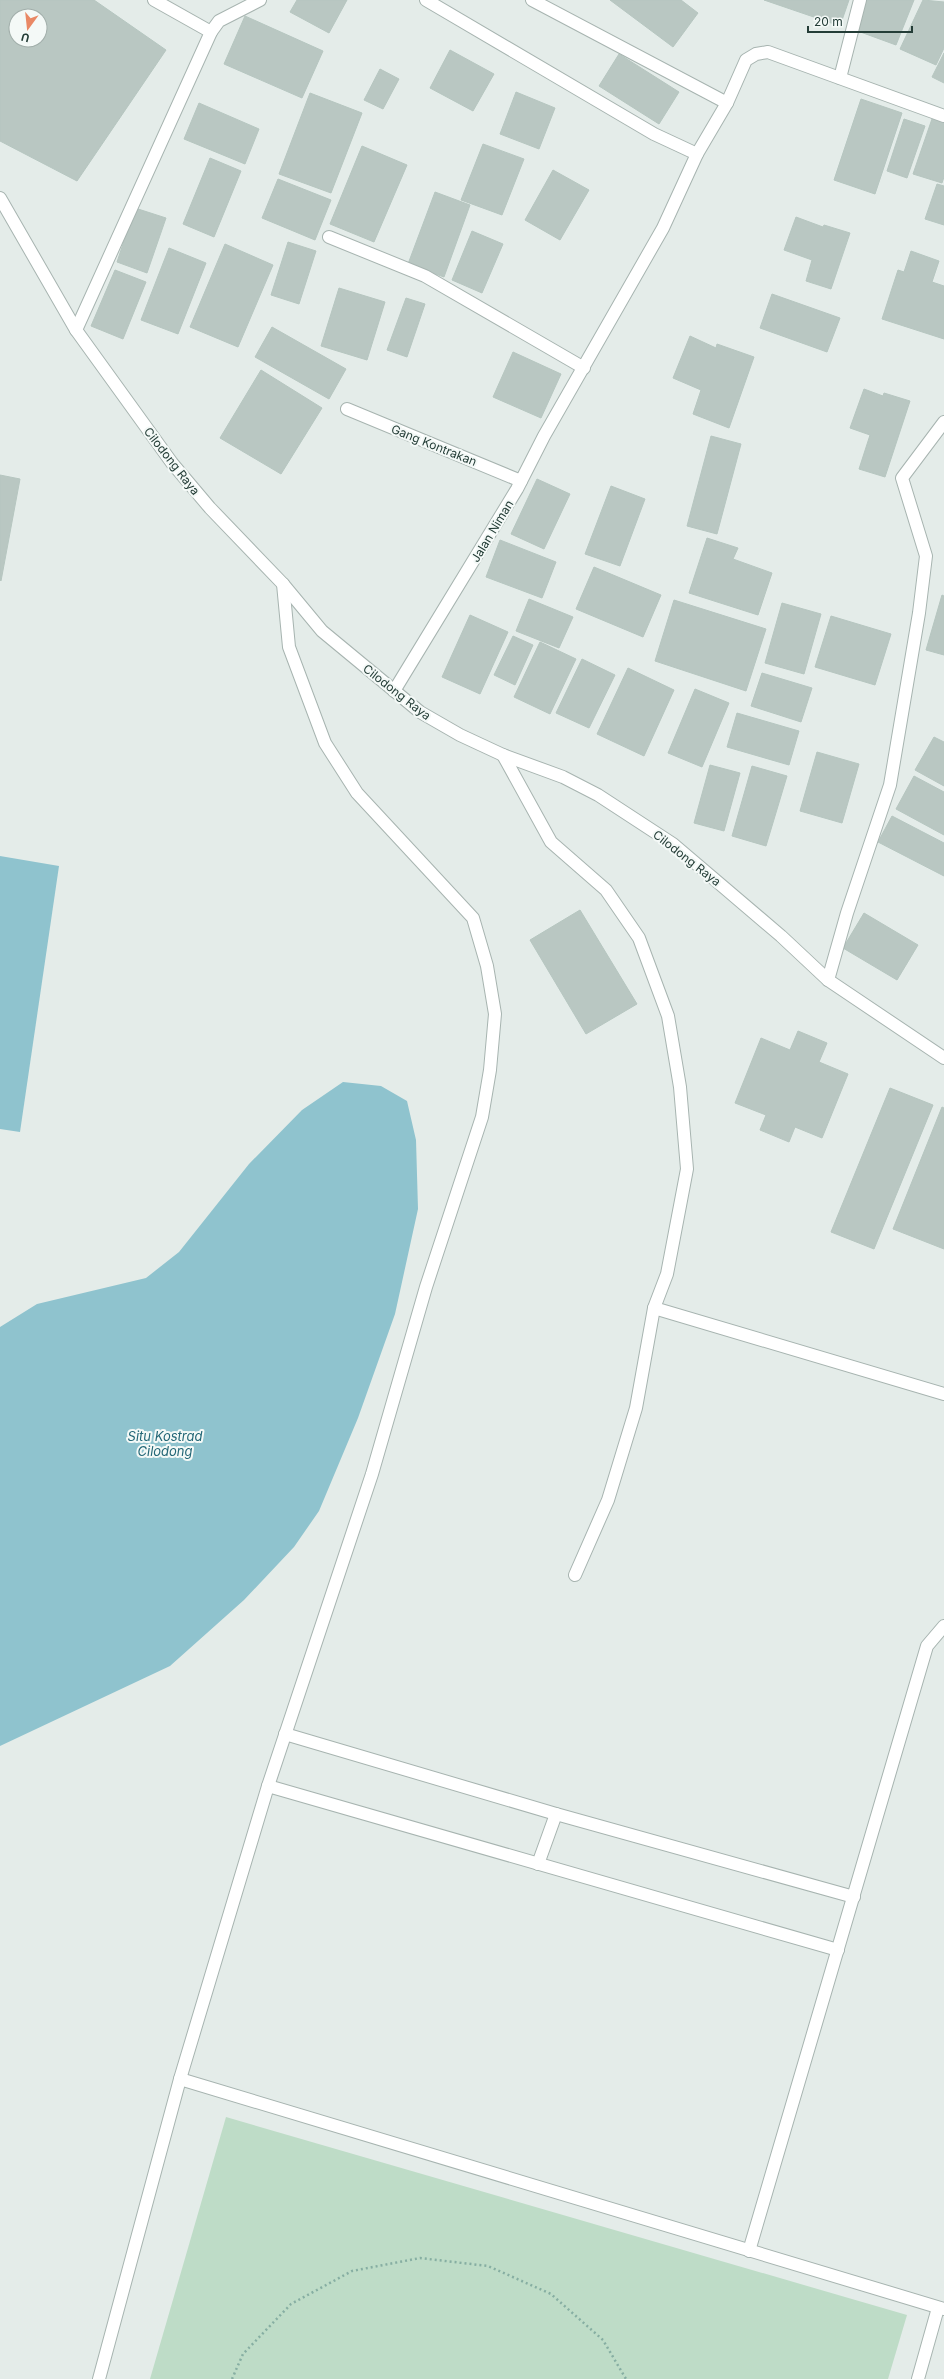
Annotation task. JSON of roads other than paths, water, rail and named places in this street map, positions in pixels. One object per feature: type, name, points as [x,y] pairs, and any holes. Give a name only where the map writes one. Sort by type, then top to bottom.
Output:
[{"type":"street","points":[[154,0],[211,32]]},
{"type":"street","points":[[76,330],[211,32],[219,21],[260,0]]},
{"type":"street","points":[[426,0],[654,134],[697,154]]},
{"type":"street","points":[[532,0],[727,103]]},
{"type":"street","points":[[840,78],[860,0]]},
{"type":"street","name":"Jalan Niman","points":[[394,691],[521,481],[544,436],[663,228],[697,154],[727,103],[746,60],[756,54],[768,52],[944,116]]},
{"type":"street","name":"Cilodong Raya","points":[[0,198],[76,330],[172,463],[210,508],[283,584],[322,631],[420,712],[460,735],[503,755],[563,777],[598,795],[673,844],[781,936],[828,980],[944,1058]]},
{"type":"street","points":[[329,237],[425,276],[584,368]]},
{"type":"street","name":"Gang Kontrakan","points":[[347,409],[521,481]]},
{"type":"street","points":[[828,980],[847,913],[890,785],[919,613],[926,556],[902,478],[944,422]]},
{"type":"street","points":[[100,2379],[180,2079],[268,1786],[372,1474],[426,1287],[482,1117],[495,1014],[488,966],[473,918],[357,792],[325,743],[289,648],[283,584]]},
{"type":"street","points":[[503,755],[551,842],[606,890],[639,938],[668,1016],[680,1087],[687,1169],[667,1274],[654,1308],[636,1408],[608,1500],[575,1575]]},
{"type":"street","points":[[654,1308],[944,1394]]},
{"type":"street","points":[[749,2251],[927,1646],[944,1626]]},
{"type":"street","points":[[285,1734],[556,1814],[854,1897]]},
{"type":"street","points":[[268,1786],[838,1950]]},
{"type":"street","points":[[538,1864],[556,1814]]},
{"type":"street","points":[[180,2079],[941,2308],[918,2379]]},
{"type":"water","points":[[0,856],[59,866],[20,1132],[0,1129]]},
{"type":"water","name":"Situ Kostrad Cilodong","points":[[343,1082],[381,1086],[407,1101],[416,1140],[418,1209],[395,1314],[358,1418],[319,1511],[294,1547],[244,1600],[170,1666],[0,1746],[0,1327],[37,1304],[146,1278],[179,1252],[249,1164],[302,1110]]}]
